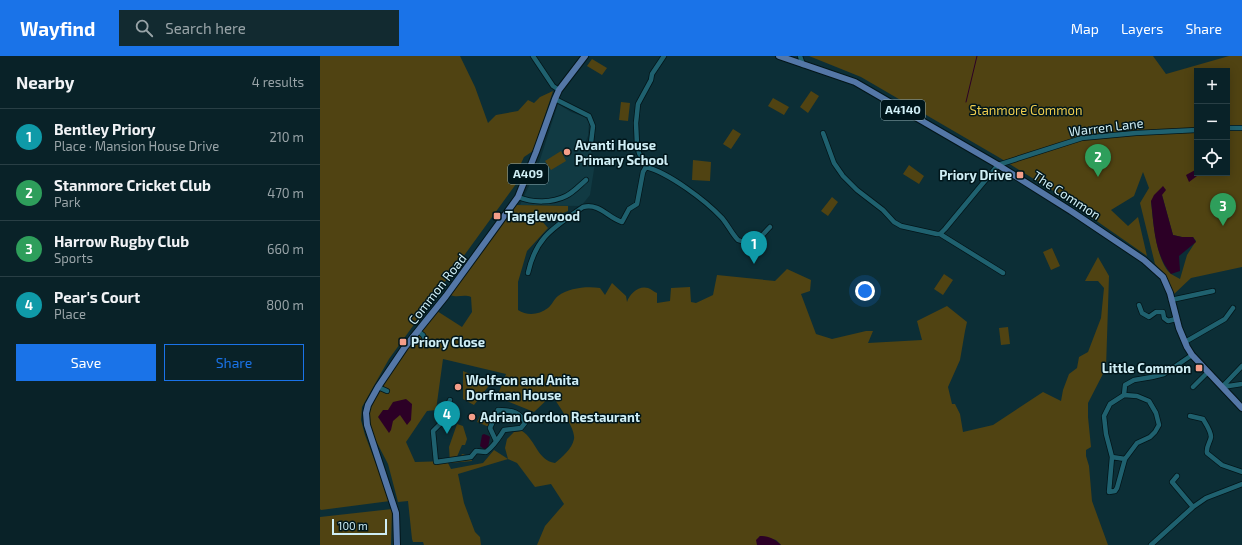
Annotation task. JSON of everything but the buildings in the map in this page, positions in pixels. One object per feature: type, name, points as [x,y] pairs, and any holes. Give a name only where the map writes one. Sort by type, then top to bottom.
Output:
[{"type":"main road","name":"Common Road","points":[[397,545],[396,513],[366,425],[368,404],[378,387],[418,330],[446,296],[518,197],[559,90],[585,56]]},
{"type":"main road","name":"The Common","points":[[779,56],[855,82],[998,165],[1071,211],[1144,260],[1163,277],[1176,319],[1186,344]]},
{"type":"main road","name":"A4140","points":[[1186,344],[1192,355],[1242,408]]},
{"type":"street","points":[[533,56],[553,86],[559,90]]},
{"type":"street","points":[[664,56],[652,74],[651,80],[638,104],[636,126],[637,145],[646,167],[662,174],[703,200],[722,218],[738,240],[749,242],[758,241],[770,227]]},
{"type":"street","points":[[800,56],[803,65]]},
{"type":"street","points":[[555,99],[589,116],[592,126],[591,143]]},
{"type":"street","points":[[1230,128],[1242,128]]},
{"type":"street","name":"Warren Lane","points":[[998,165],[1082,138],[1136,133],[1194,130]]},
{"type":"street","points":[[823,134],[834,164],[843,176],[857,190],[883,210],[894,222],[901,226],[934,234],[940,234],[1003,273]]},
{"type":"street","points":[[940,234],[945,230],[998,165]]},
{"type":"street","points":[[528,273],[533,253],[552,228],[584,207],[588,206],[599,208],[622,222],[629,209],[637,204],[643,172],[646,167]]},
{"type":"street","points":[[518,197],[543,202],[556,200],[566,196],[586,180]]},
{"type":"street","points":[[1171,300],[1213,291]]},
{"type":"street","points":[[1139,305],[1142,313],[1150,317],[1156,312],[1163,312],[1164,318],[1168,321],[1176,319]]},
{"type":"street","points":[[1186,344],[1225,319],[1233,308]]},
{"type":"street","points":[[418,330],[424,336],[428,345]]},
{"type":"street","points":[[1124,395],[1125,385],[1134,380],[1164,374],[1192,355]]},
{"type":"street","points":[[1222,387],[1242,366]]},
{"type":"street","points":[[1193,387],[1208,372]]},
{"type":"street","points":[[1222,387],[1242,384]]},
{"type":"street","points":[[378,387],[387,391]]},
{"type":"street","points":[[1124,395],[1138,396],[1149,401],[1156,413],[1159,425],[1156,432],[1150,438],[1137,443],[1125,459],[1117,488],[1115,491],[1109,492],[1112,457],[1106,434],[1104,416],[1110,404],[1124,395]]},
{"type":"street","points":[[450,400],[440,424],[433,431],[436,462],[471,458],[476,451],[486,452],[494,446],[504,430],[521,428],[526,424],[517,412],[498,410],[490,428],[496,441]]},
{"type":"street","points":[[1190,416],[1203,419],[1209,430],[1211,437],[1206,448],[1207,453],[1222,465],[1242,472]]},
{"type":"street","points":[[1112,457],[1125,459]]},
{"type":"street","points":[[1177,476],[1172,482],[1193,507]]},
{"type":"street","points":[[1151,545],[1157,542],[1193,507],[1206,498],[1242,484]]},
{"type":"shaded area","name":"Avanti House Primary School","points":[[558,104],[571,112],[585,117],[589,123],[588,136],[585,143],[590,148],[595,163],[590,195],[581,206],[520,205],[537,169]]},
{"type":"shaded area","points":[[1194,171],[1194,176],[1197,176],[1189,182],[1186,175]]},
{"type":"shaded area","points":[[1163,186],[1166,190],[1162,195],[1173,235],[1193,237],[1196,242],[1179,256],[1180,271],[1171,274],[1161,258],[1158,248],[1151,201],[1154,195]]},
{"type":"shaded area","points":[[406,399],[412,404],[411,420],[407,425],[400,415],[393,421],[389,433],[378,417],[383,410],[388,410],[393,402]]},
{"type":"shaded area","points":[[484,434],[490,437],[488,448],[484,449],[480,446],[482,435]]},
{"type":"shaded area","points":[[760,536],[771,538],[781,545],[757,545],[756,540]]},
{"type":"green space","points":[[320,56],[460,56],[475,87],[488,123],[496,115],[518,111],[528,100],[534,103],[540,97],[553,91],[533,151],[524,157],[518,170],[516,184],[389,359],[362,407],[361,420],[365,435],[390,501],[321,510],[320,509]]},
{"type":"green space","name":"Stanmore Common","points":[[809,56],[1153,56],[1166,74],[1229,56],[1242,56],[1242,267],[1191,278],[1173,295],[1166,276],[1155,264],[1140,203],[1149,188],[1143,172],[1134,196],[1111,210],[1128,226],[1138,217],[1147,256],[1055,192],[1000,158],[861,77]],"holes":[[[1162,195],[1173,235],[1193,237],[1196,241],[1187,255],[1180,279],[1171,274],[1166,268],[1156,240],[1151,201]]]},
{"type":"green space","points":[[592,59],[607,68],[602,75],[587,66]]},
{"type":"green space","points":[[811,91],[819,96],[808,113],[800,107]]},
{"type":"green space","points":[[773,98],[789,107],[784,115],[768,106]]},
{"type":"green space","points":[[621,102],[630,103],[628,121],[619,120]]},
{"type":"green space","points":[[733,129],[741,134],[731,149],[723,144]]},
{"type":"green space","points":[[561,151],[566,161],[551,170],[545,161]]},
{"type":"green space","points":[[693,160],[711,162],[710,181],[692,180]]},
{"type":"green space","points":[[909,165],[924,176],[919,184],[903,174]]},
{"type":"green space","points":[[832,197],[838,202],[828,216],[821,211]]},
{"type":"green space","points":[[516,205],[568,206],[568,211],[556,216],[547,214],[541,220],[548,228],[527,251],[518,282],[518,310],[522,312],[533,314],[541,312],[549,307],[562,293],[578,288],[600,288],[605,295],[612,283],[626,296],[627,302],[632,293],[645,287],[657,293],[657,303],[670,301],[671,288],[690,287],[691,302],[696,303],[713,295],[717,275],[775,281],[787,269],[811,280],[810,291],[801,294],[816,334],[832,339],[866,331],[873,331],[868,343],[922,340],[917,321],[947,306],[967,322],[960,360],[948,387],[952,404],[955,404],[960,414],[963,432],[993,425],[1043,392],[1061,401],[1063,390],[1069,374],[1077,368],[1079,357],[1088,352],[1101,318],[1104,288],[1098,281],[1085,281],[1098,257],[1109,276],[1106,368],[1088,403],[1091,447],[1086,450],[1086,456],[1089,466],[1092,501],[1108,545],[781,545],[776,540],[760,536],[757,540],[757,545],[537,545],[545,526],[564,504],[551,484],[535,487],[517,463],[508,459],[458,474],[464,503],[475,532],[480,537],[481,545],[424,545],[423,542],[413,542],[408,501],[398,502],[388,464],[371,428],[369,419],[370,409],[374,398],[403,352],[437,311],[462,327],[472,312],[471,297],[450,295]],"holes":[[[443,359],[506,374],[497,397],[534,412],[552,395],[566,416],[574,434],[573,443],[555,463],[544,458],[531,439],[522,431],[514,432],[507,439],[505,448],[508,459],[494,450],[483,463],[451,469],[447,461],[415,462],[406,442],[427,411],[436,410]]]},
{"type":"green space","points":[[1052,248],[1060,266],[1051,270],[1043,252]]},
{"type":"green space","points":[[944,274],[953,280],[943,295],[934,289]]},
{"type":"green space","points":[[1008,327],[1010,344],[1001,345],[999,328]]},
{"type":"green space","points":[[463,371],[491,383],[474,405],[463,399]]},
{"type":"green space","points":[[480,416],[491,420],[489,427],[477,422]]},
{"type":"green space","points":[[457,424],[463,426],[467,439],[465,445],[462,445],[456,459],[465,457],[461,456],[462,454],[466,455],[466,458],[471,457],[472,461],[450,463],[449,447]]},
{"type":"green space","points":[[392,509],[391,545],[320,545],[320,517]]},
{"type":"waterway","points":[[966,102],[977,56]]},
{"type":"place","name":"Avanti House Primary School","points":[[567,152]]},
{"type":"place","name":"Priory Drive","points":[[1020,175]]},
{"type":"place","name":"Stanmore Cricket Club","points":[[1098,177]]},
{"type":"place","name":"Tanglewood","points":[[497,216]]},
{"type":"place","name":"Harrow Rugby Club","points":[[1223,226]]},
{"type":"place","name":"Bentley Priory","points":[[754,264]]},
{"type":"place","name":"Priory Close","points":[[403,342]]},
{"type":"place","name":"Little Common","points":[[1199,368]]},
{"type":"place","name":"Wolfson and Anita Dorfman House","points":[[458,387]]},
{"type":"place","name":"Adrian Gordon Restaurant","points":[[472,417]]},
{"type":"place","name":"Pear's Court","points":[[447,434]]}]
